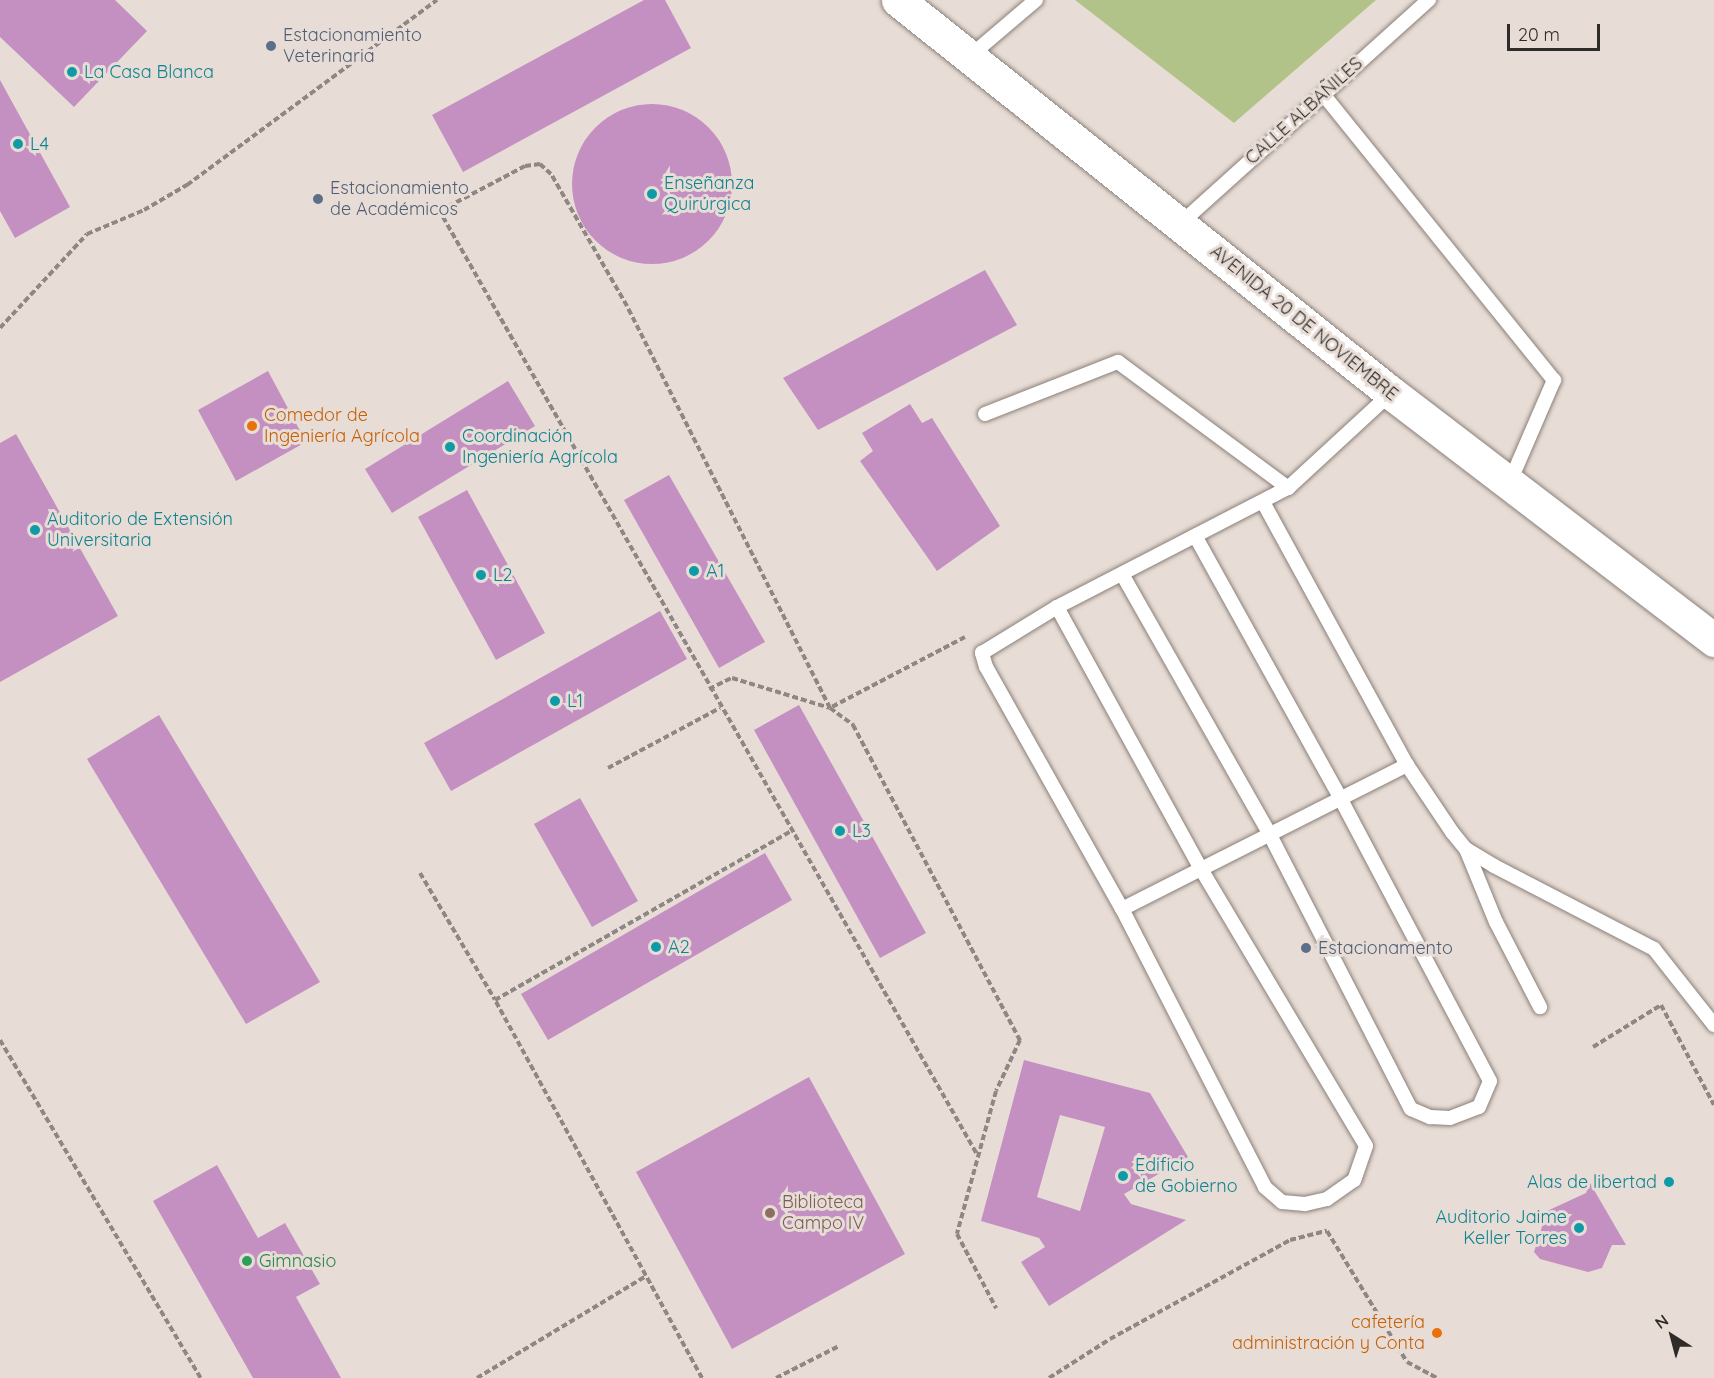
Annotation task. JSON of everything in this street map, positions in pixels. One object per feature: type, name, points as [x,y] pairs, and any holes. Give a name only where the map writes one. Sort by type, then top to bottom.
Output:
[{"type":"main road","name":"AVENIDA 20 DE NOVIEMBRE","points":[[898,0],[1181,223],[1391,393],[1714,640]]},
{"type":"lane","points":[[969,57],[1036,0]]},
{"type":"lane","name":"CALLE ALBAÑILES","points":[[1181,223],[1429,0]]},
{"type":"lane","points":[[1323,94],[1554,380],[1509,484]]},
{"type":"lane","points":[[985,414],[1118,362],[1288,488]]},
{"type":"lane","points":[[1057,607],[1202,869],[1365,1146],[1354,1180],[1327,1199],[1305,1204],[1282,1202],[1265,1186],[1122,909],[986,667],[982,653],[1057,607],[1288,488],[1391,393]]},
{"type":"lane","points":[[1263,502],[1407,765],[1466,849],[1496,922],[1540,1007]]},
{"type":"lane","points":[[1122,574],[1270,835],[1412,1109],[1430,1117],[1450,1118],[1479,1107],[1490,1081],[1341,799],[1195,536]]},
{"type":"lane","points":[[1122,909],[1407,765]]},
{"type":"lane","points":[[1466,849],[1654,949],[1714,1025]]},
{"type":"path","points":[[0,328],[87,234],[144,210],[187,185],[437,0]]},
{"type":"path","points":[[830,708],[627,306],[551,174],[540,164],[525,166],[449,206],[443,217],[709,689],[978,1156]]},
{"type":"path","points":[[830,708],[977,631]]},
{"type":"path","points":[[709,689],[732,678],[830,708],[853,725],[1020,1040],[996,1091],[957,1234],[996,1308]]},
{"type":"path","points":[[608,768],[720,708]]},
{"type":"path","points":[[495,1000],[791,831]]},
{"type":"path","points":[[420,873],[495,1000],[702,1378]]},
{"type":"path","points":[[1593,1047],[1661,1005],[1714,1105]]},
{"type":"path","points":[[0,1040],[201,1378]]},
{"type":"path","points":[[1049,1378],[1110,1339],[1290,1240],[1327,1231],[1407,1362],[1437,1378]]},
{"type":"path","points":[[477,1378],[646,1276]]},
{"type":"path","points":[[776,1378],[839,1346]]},
{"type":"green space","points":[[1075,0],[1376,0],[1234,123]]},
{"type":"building","name":"La Casa Blanca","points":[[0,0],[115,0],[147,31],[74,107],[0,37]]},
{"type":"building","points":[[644,0],[665,0],[691,48],[463,172],[432,115]]},
{"type":"building","name":"L4","points":[[0,80],[70,207],[15,238],[0,211]]},
{"type":"building","name":"Enseñanza Quirúrgica","points":[[652,104],[682,111],[696,118],[708,128],[718,140],[725,154],[732,184],[725,214],[718,228],[708,240],[696,250],[682,257],[652,264],[622,257],[608,250],[596,240],[586,228],[579,214],[572,184],[579,154],[586,140],[596,128],[608,118],[622,111]]},
{"type":"building","points":[[985,270],[1017,325],[818,430],[783,378]]},
{"type":"building","name":"Comedor de Ingeniería Agrícola","points":[[268,371],[306,442],[236,481],[198,410]]},
{"type":"building","name":"Coordinación Ingeniería Agrícola","points":[[508,381],[535,426],[392,513],[365,469]]},
{"type":"building","points":[[910,404],[922,423],[932,418],[1000,526],[937,571],[860,461],[873,451],[862,433]]},
{"type":"building","name":"Auditorio de Extensión Universitaria","points":[[16,434],[118,616],[0,682],[0,443]]},
{"type":"building","name":"A1","points":[[669,475],[765,642],[719,668],[624,500]]},
{"type":"building","name":"L2","points":[[467,490],[545,633],[496,660],[418,517]]},
{"type":"building","name":"L1","points":[[660,611],[687,659],[451,791],[424,743]]},
{"type":"building","name":"L3","points":[[799,705],[926,933],[880,958],[754,730]]},
{"type":"building","points":[[159,715],[320,982],[246,1024],[87,759]]},
{"type":"building","points":[[580,798],[638,901],[592,927],[534,824]]},
{"type":"building","name":"A2","points":[[765,853],[792,900],[548,1040],[521,994]]},
{"type":"building","name":"Edificio de Gobierno","points":[[1024,1060],[1150,1093],[1188,1157],[1124,1194],[1131,1204],[1186,1220],[1049,1306],[1021,1262],[1045,1247],[1039,1238],[981,1221]],"holes":[[[1060,1115],[1105,1127],[1080,1211],[1037,1197]]]},
{"type":"building","name":"Biblioteca Campo IV","points":[[809,1077],[905,1254],[732,1349],[636,1172]]},
{"type":"building","name":"Gimnasio","points":[[217,1165],[258,1238],[285,1223],[320,1284],[296,1297],[341,1378],[253,1378],[153,1201]]},
{"type":"building","name":"Auditorio Jaime Keller Torres","points":[[1590,1183],[1626,1245],[1612,1245],[1602,1268],[1588,1272],[1540,1259],[1534,1252],[1547,1211],[1586,1193]]},
{"type":"place","name":"Estacionamiento Veterinaria","points":[[271,46]]},
{"type":"place","name":"La Casa Blanca","points":[[72,72]]},
{"type":"place","name":"L4","points":[[18,144]]},
{"type":"place","name":"Enseñanza Quirúrgica","points":[[652,194]]},
{"type":"place","name":"Estacionamiento de Académicos","points":[[318,199]]},
{"type":"place","name":"Comedor de Ingeniería Agrícola","points":[[252,426]]},
{"type":"place","name":"Coordinación Ingeniería Agrícola","points":[[450,447]]},
{"type":"place","name":"Auditorio de Extensión Universitaria","points":[[35,530]]},
{"type":"place","name":"A1","points":[[694,571]]},
{"type":"place","name":"L2","points":[[481,575]]},
{"type":"place","name":"L1","points":[[555,701]]},
{"type":"place","name":"L3","points":[[840,831]]},
{"type":"place","name":"A2","points":[[656,947]]},
{"type":"place","name":"Estacionamento","points":[[1306,948]]},
{"type":"place","name":"Edificio de Gobierno","points":[[1123,1176]]},
{"type":"place","name":"Alas de libertad","points":[[1669,1182]]},
{"type":"place","name":"Biblioteca Campo IV","points":[[770,1213]]},
{"type":"place","name":"Auditorio Jaime Keller Torres","points":[[1579,1228]]},
{"type":"place","name":"Gimnasio","points":[[247,1261]]},
{"type":"place","name":"cafetería administración y Conta","points":[[1437,1333]]}]
